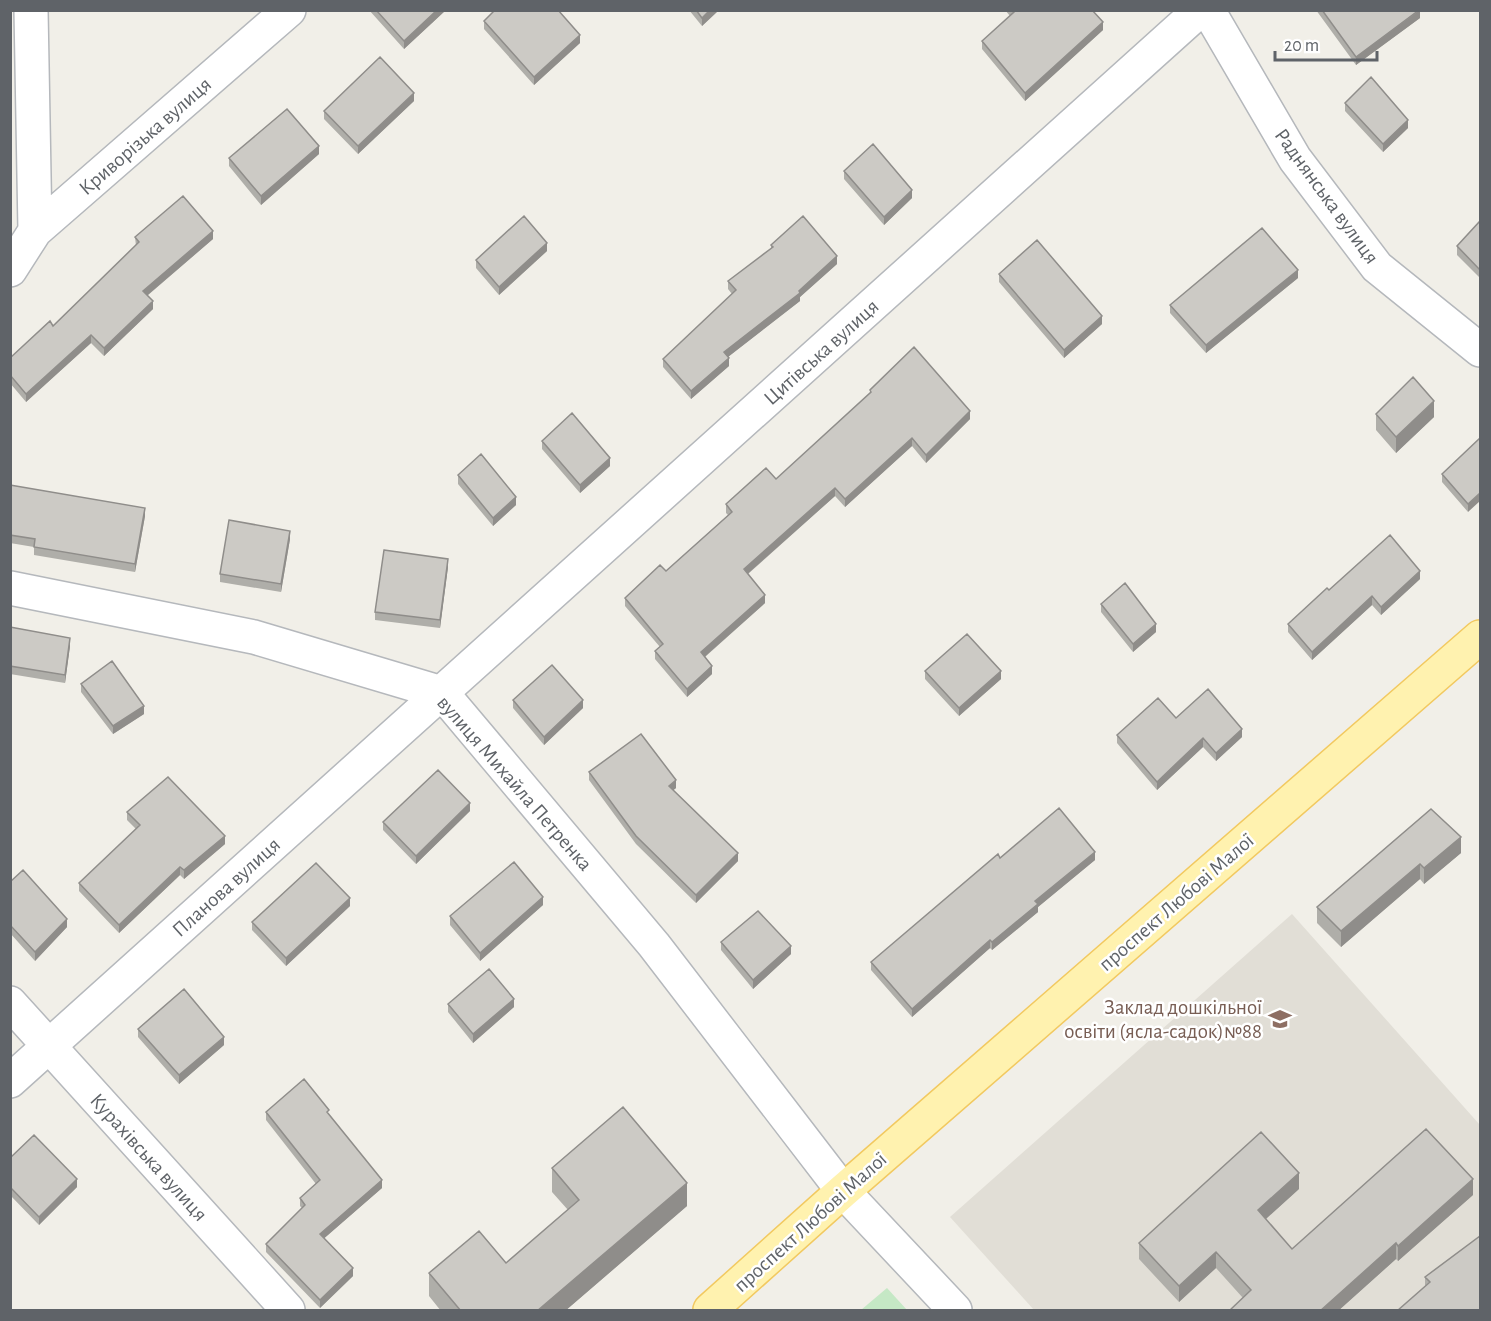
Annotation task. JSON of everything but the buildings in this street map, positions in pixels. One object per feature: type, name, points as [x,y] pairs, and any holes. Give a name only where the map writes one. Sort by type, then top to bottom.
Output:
[{"type":"main road","name":"проспект Любові Малої","points":[[710,1311],[843,1191],[1480,637]]},
{"type":"street","points":[[31,10],[35,231]]},
{"type":"street","name":"Криворізька вулиця","points":[[10,270],[35,231],[290,10]]},
{"type":"street","name":"Цитівська вулиця","points":[[442,693],[1200,10]]},
{"type":"street","name":"Раднянська вулиця","points":[[1208,10],[1295,159],[1377,267],[1480,351]]},
{"type":"street","name":"вулиця Михайла Петренка","points":[[10,588],[254,637],[442,693],[654,945],[843,1191],[955,1311]]},
{"type":"street","name":"Планова вулиця","points":[[10,1081],[442,693]]},
{"type":"street","name":"Курахівська вулиця","points":[[10,1003],[288,1311]]},
{"type":"shaded area","name":"Заклад дошкільної освіти (ясла-садок)№88","points":[[1292,914],[1480,1125],[1480,1310],[1034,1310],[950,1217]]},
{"type":"green space","points":[[887,1288],[907,1310],[861,1310]]},
{"type":"place","name":"Заклад дошкільної освіти (ясла-садок)№88","points":[[1280,1019]]}]
